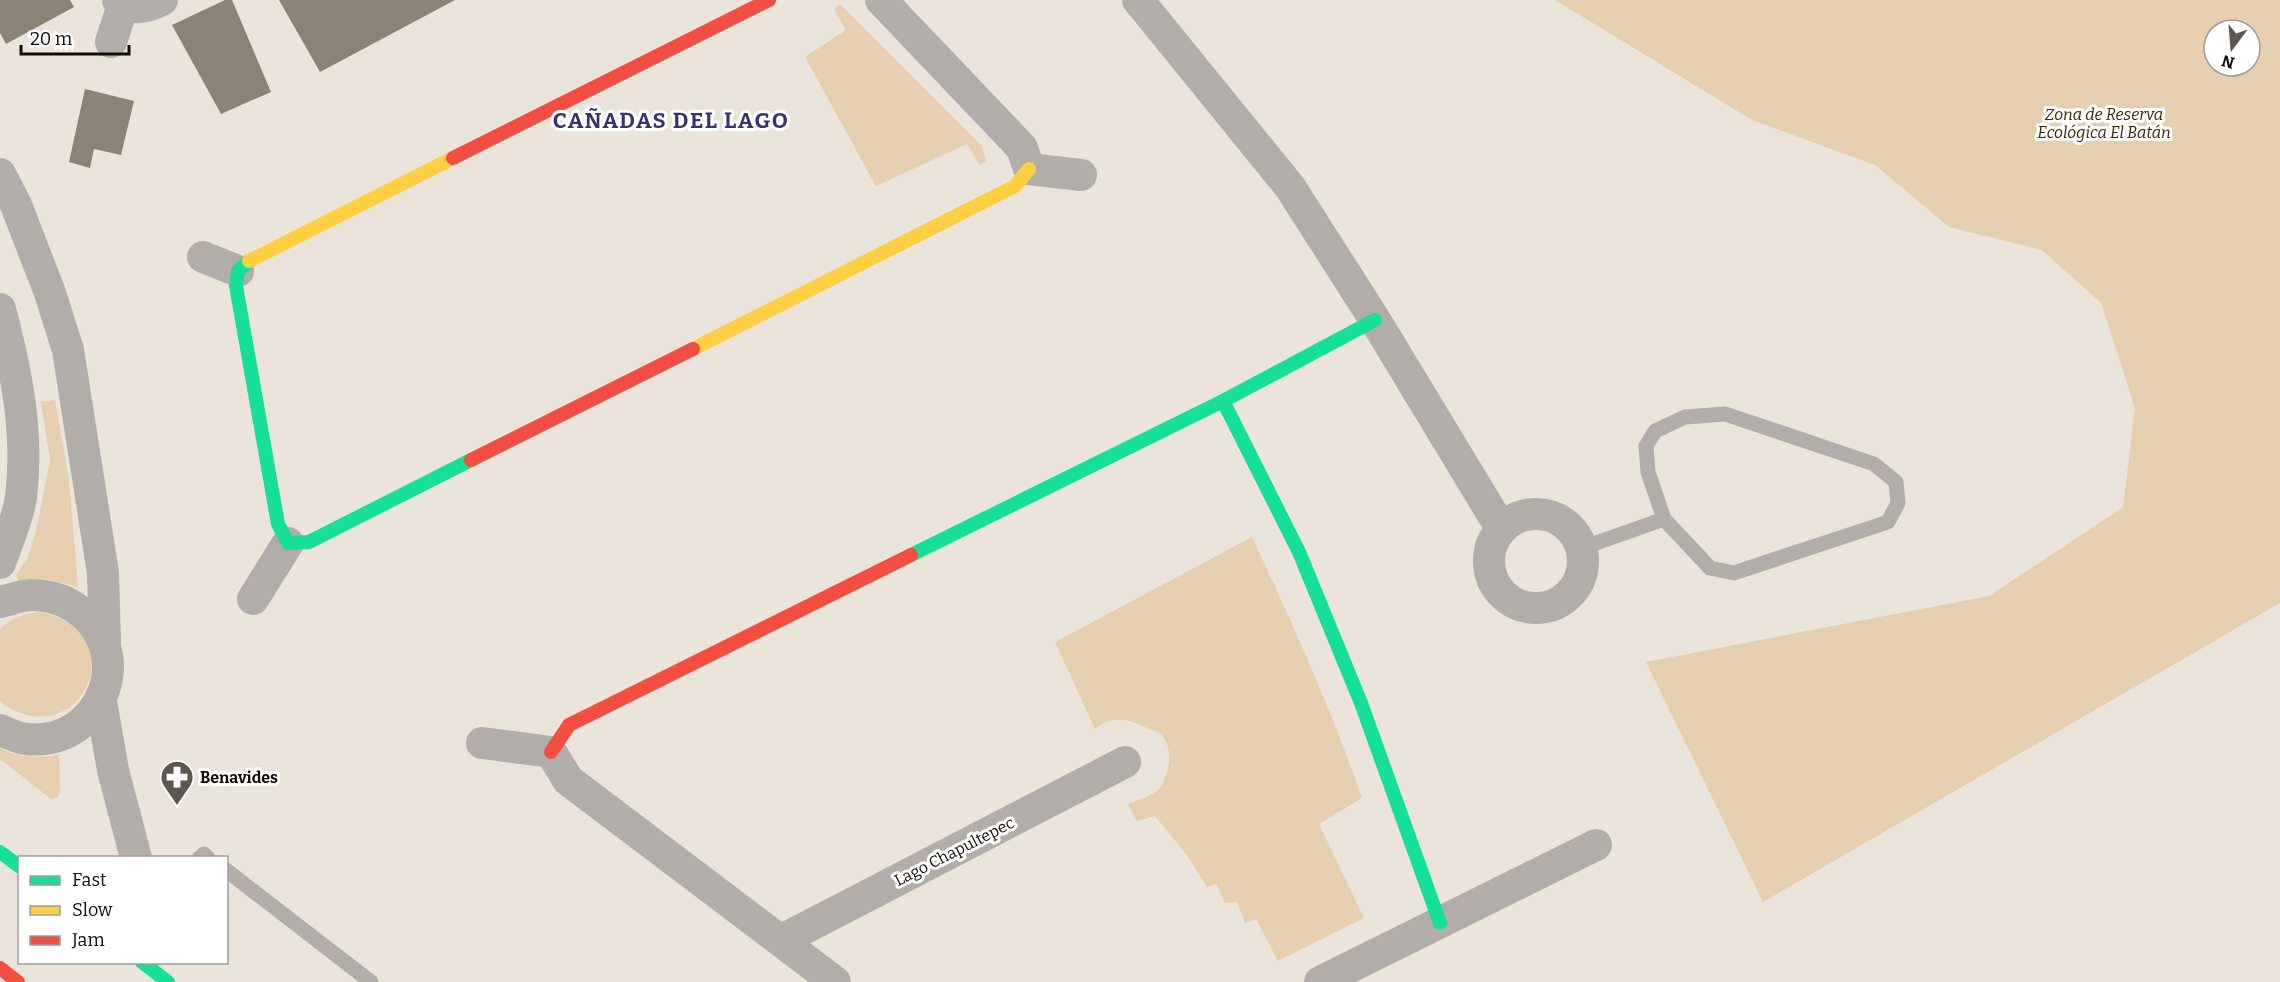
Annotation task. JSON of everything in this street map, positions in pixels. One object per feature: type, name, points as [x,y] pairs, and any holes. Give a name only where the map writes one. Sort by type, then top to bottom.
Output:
[{"type":"street","points":[[111,42],[121,3],[149,7],[162,0]]},
{"type":"street","points":[[288,543],[278,524],[236,286],[238,271],[250,260],[768,0]]},
{"type":"street","points":[[881,0],[1022,148],[1029,169]]},
{"type":"street","points":[[1138,0],[1290,188],[1375,320],[1501,528]]},
{"type":"street","points":[[288,543],[309,542],[994,197],[1015,186],[1029,169]]},
{"type":"street","points":[[1029,169],[1081,175]]},
{"type":"street","points":[[0,174],[16,205],[38,260],[68,350],[103,573],[105,642],[109,673],[101,702],[113,770],[135,856]]},
{"type":"street","points":[[202,257],[238,271]]},
{"type":"street","points":[[0,309],[13,357],[23,424],[21,498],[0,563]]},
{"type":"street","points":[[551,752],[569,724],[1223,401],[1375,320]]},
{"type":"street","points":[[1223,401],[1299,552],[1361,703],[1440,922]]},
{"type":"street","points":[[1522,515],[1547,515],[1569,527],[1582,548],[1582,573],[1570,594],[1549,607],[1525,608],[1503,596],[1490,575],[1489,550],[1501,528],[1522,515]]},
{"type":"street","points":[[254,599],[288,543]]},
{"type":"street","points":[[0,602],[31,595],[62,599],[88,616],[105,642]]},
{"type":"street","points":[[0,730],[25,739],[55,738],[81,724],[101,702]]},
{"type":"street","points":[[482,743],[551,752]]},
{"type":"street","points":[[551,752],[568,780],[835,982]]},
{"type":"street","name":"Lago Chapultepec","points":[[782,940],[1125,762]]},
{"type":"street","points":[[1320,982],[1596,845]]},
{"type":"street","points":[[0,852],[18,866]]},
{"type":"street","points":[[143,964],[168,982]]},
{"type":"street","points":[[170,964],[176,982]]},
{"type":"street","points":[[0,968],[18,982]]},
{"type":"lane","points":[[1725,414],[1874,464],[1896,482],[1898,503],[1888,522],[1734,573],[1710,568],[1664,519],[1648,472],[1646,446],[1655,431],[1685,417],[1725,414]]},
{"type":"lane","points":[[1582,548],[1664,519]]},
{"type":"lane","points":[[228,872],[371,982]]},
{"type":"green space","name":"Zona de Reserva Ecológica El Batán","points":[[1555,0],[2280,0],[2280,603],[1763,902],[1646,662],[1989,596],[2123,507],[2135,408],[2101,303],[2042,250],[1949,227],[1875,165],[1752,120]]},
{"type":"green space","points":[[840,4],[982,146],[986,161],[980,165],[967,144],[876,186],[805,57],[846,30],[834,9]]},
{"type":"green space","points":[[55,400],[69,480],[78,587],[47,579],[19,581],[16,575],[28,557],[37,527],[50,460],[41,402]]},
{"type":"green space","points":[[1252,537],[1324,699],[1362,798],[1319,824],[1364,918],[1278,961],[1256,919],[1245,923],[1237,902],[1225,903],[1216,884],[1207,887],[1187,855],[1155,816],[1137,821],[1128,804],[1151,795],[1162,785],[1169,764],[1166,743],[1158,732],[1127,721],[1114,720],[1095,729],[1055,642]]},
{"type":"green space","points":[[40,612],[70,624],[86,643],[92,664],[87,686],[74,704],[54,715],[29,715],[0,702],[0,629],[18,617]]},
{"type":"green space","points":[[0,748],[14,754],[29,756],[59,755],[60,792],[57,798],[51,799],[0,759]]},
{"type":"building","points":[[0,0],[70,0],[74,7],[6,44],[0,33]]},
{"type":"building","points":[[225,0],[232,0],[271,92],[221,114],[172,25]]},
{"type":"building","points":[[279,0],[455,0],[320,72]]},
{"type":"building","points":[[85,89],[134,101],[121,155],[94,149],[90,168],[69,162]]},
{"type":"traffic: fast","points":[[249,261],[238,271],[236,286],[278,524],[288,543],[309,542],[471,460]]},
{"type":"traffic: fast","points":[[911,555],[1223,401],[1375,320]]},
{"type":"traffic: fast","points":[[1223,401],[1299,552],[1361,703],[1440,923]]},
{"type":"traffic: fast","points":[[0,852],[18,866]]},
{"type":"traffic: fast","points":[[145,964],[168,982]]},
{"type":"traffic: slow","points":[[249,261],[453,158]]},
{"type":"traffic: slow","points":[[693,349],[1015,186],[1029,169]]},
{"type":"traffic: jam","points":[[453,158],[769,0]]},
{"type":"traffic: jam","points":[[471,460],[693,349]]},
{"type":"traffic: jam","points":[[551,752],[569,725],[911,555]]},
{"type":"traffic: jam","points":[[0,968],[18,982]]},
{"type":"place","name":"Benavides","points":[[177,806]]},
{"type":"district","name":"CAÑADAS DEL LAGO","points":[[671,120]]}]
